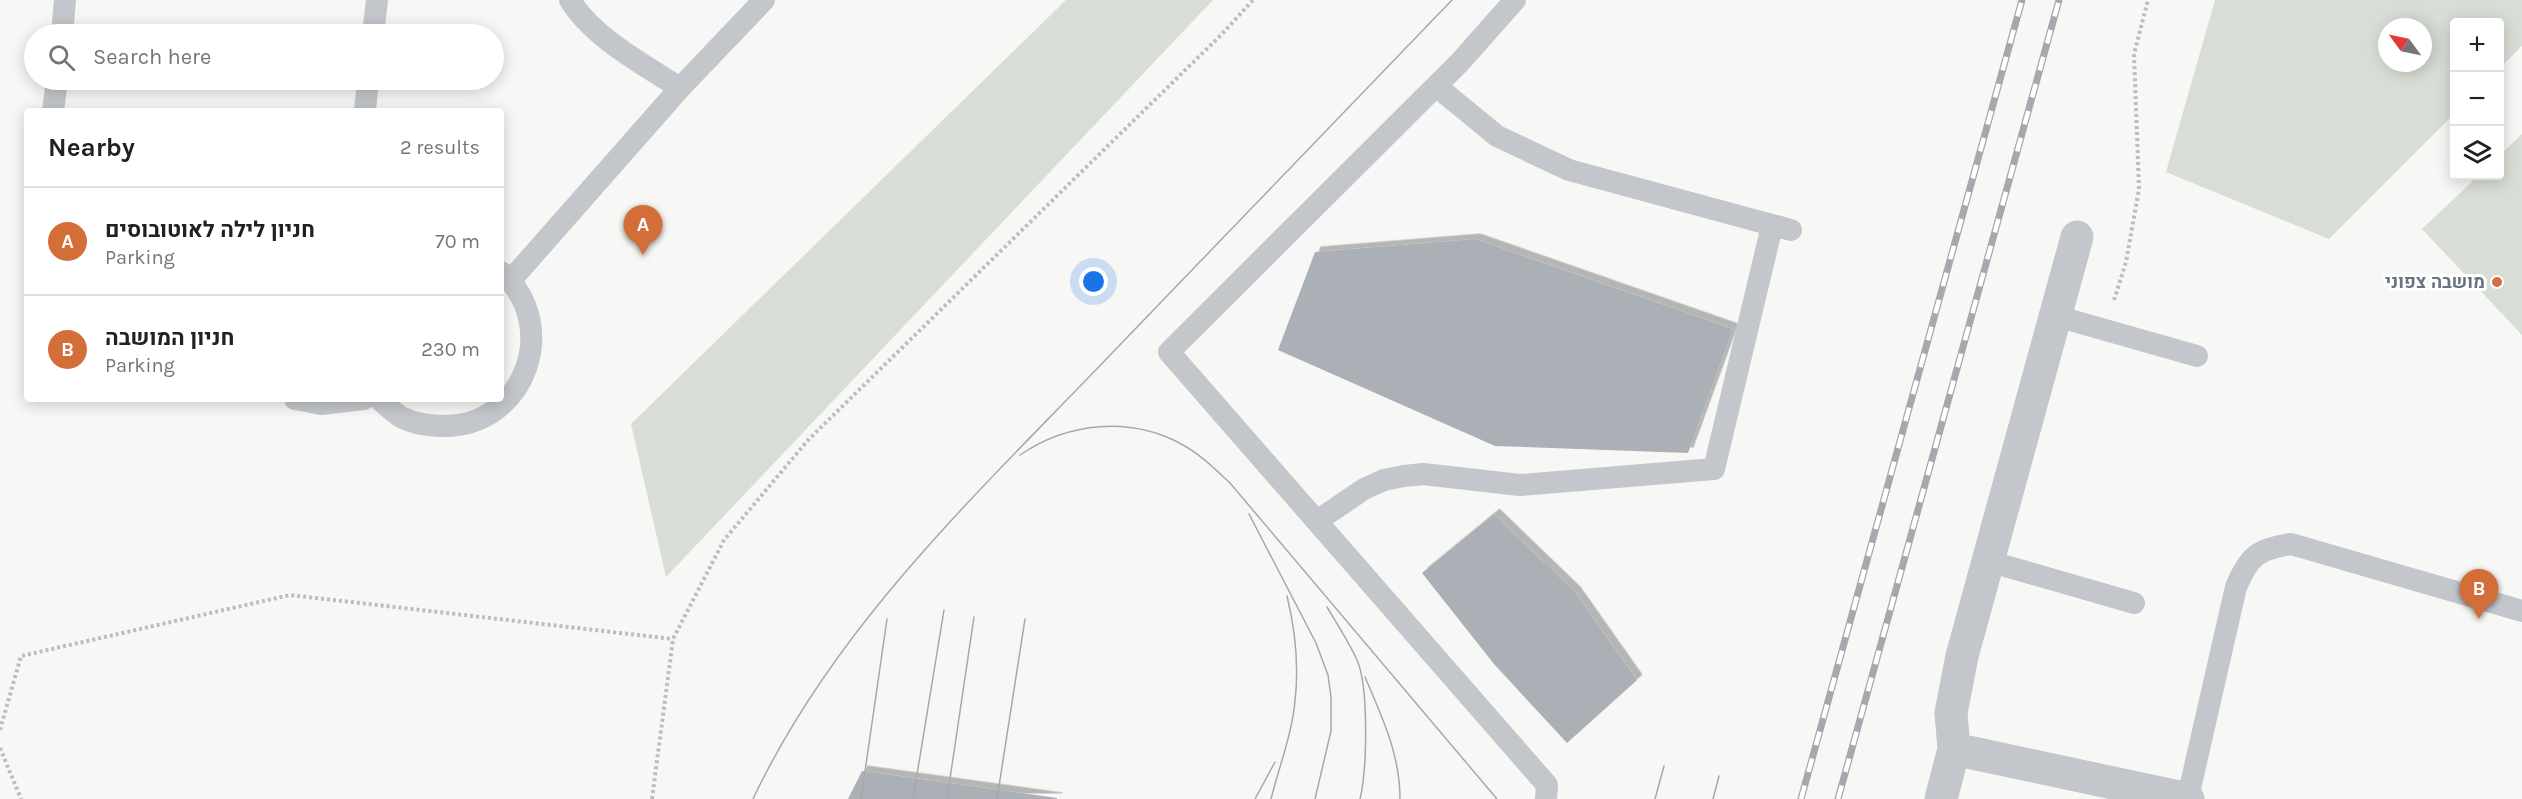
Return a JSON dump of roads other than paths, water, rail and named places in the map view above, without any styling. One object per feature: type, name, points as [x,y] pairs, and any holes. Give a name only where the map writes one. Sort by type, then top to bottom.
[{"type":"street","points":[[1941,799],[1954,749],[1951,713],[1962,656],[2077,237]]},
{"type":"street","points":[[1954,749],[2188,798]]},
{"type":"lane","points":[[63,24],[65,0]]},
{"type":"lane","points":[[374,24],[377,0]]},
{"type":"lane","points":[[570,0],[577,12],[620,49],[680,88]]},
{"type":"lane","points":[[383,402],[401,417],[431,426],[461,426],[490,415],[513,395],[528,368],[533,337],[527,307],[506,276],[764,0]]},
{"type":"lane","points":[[1515,0],[1436,86],[1169,352],[1547,784],[1546,799]]},
{"type":"lane","points":[[1317,521],[1364,489],[1384,480],[1404,476],[1432,475],[1520,485],[1713,469],[1782,228],[1569,170],[1497,136],[1436,86]]},
{"type":"lane","points":[[53,108],[56,90]]},
{"type":"lane","points":[[365,108],[367,90]]},
{"type":"lane","points":[[2056,316],[2197,356]]},
{"type":"lane","points":[[311,402],[321,404],[338,402]]},
{"type":"lane","points":[[2188,798],[2236,587],[2244,569],[2255,555],[2271,547],[2291,544],[2522,612]]},
{"type":"lane","points":[[1988,561],[2134,603]]},
{"type":"tram line","points":[[753,799],[785,739],[821,682],[860,627],[903,575],[994,475],[1452,0]]},
{"type":"tram line","points":[[1020,455],[1058,435],[1100,427],[1142,430],[1163,436],[1196,453],[1230,483],[1497,799]]},
{"type":"tram line","points":[[1249,514],[1316,643],[1328,675],[1331,697],[1331,731],[1315,799]]},
{"type":"tram line","points":[[1271,799],[1291,726],[1296,688],[1296,648],[1287,596]]},
{"type":"tram line","points":[[1327,607],[1357,660],[1364,689],[1366,729],[1360,799]]},
{"type":"tram line","points":[[913,799],[944,610]]},
{"type":"tram line","points":[[947,799],[974,617]]},
{"type":"tram line","points":[[861,799],[887,619]]},
{"type":"tram line","points":[[997,799],[1025,619]]},
{"type":"tram line","points":[[1365,677],[1384,721],[1393,751],[1400,799]]},
{"type":"tram line","points":[[1255,799],[1275,762]]},
{"type":"tram line","points":[[1655,799],[1664,766]]},
{"type":"tram line","points":[[1713,799],[1719,776]]},
{"type":"railway","points":[[1801,799],[2022,0]]},
{"type":"railway","points":[[1838,799],[2059,0]]},
{"type":"place","name":"חניון לילה לאוטובוסים","points":[[643,255]]},
{"type":"place","name":"מושבה צפוני","points":[[2497,282]]},
{"type":"place","name":"חניון המושבה","points":[[2479,619]]}]
